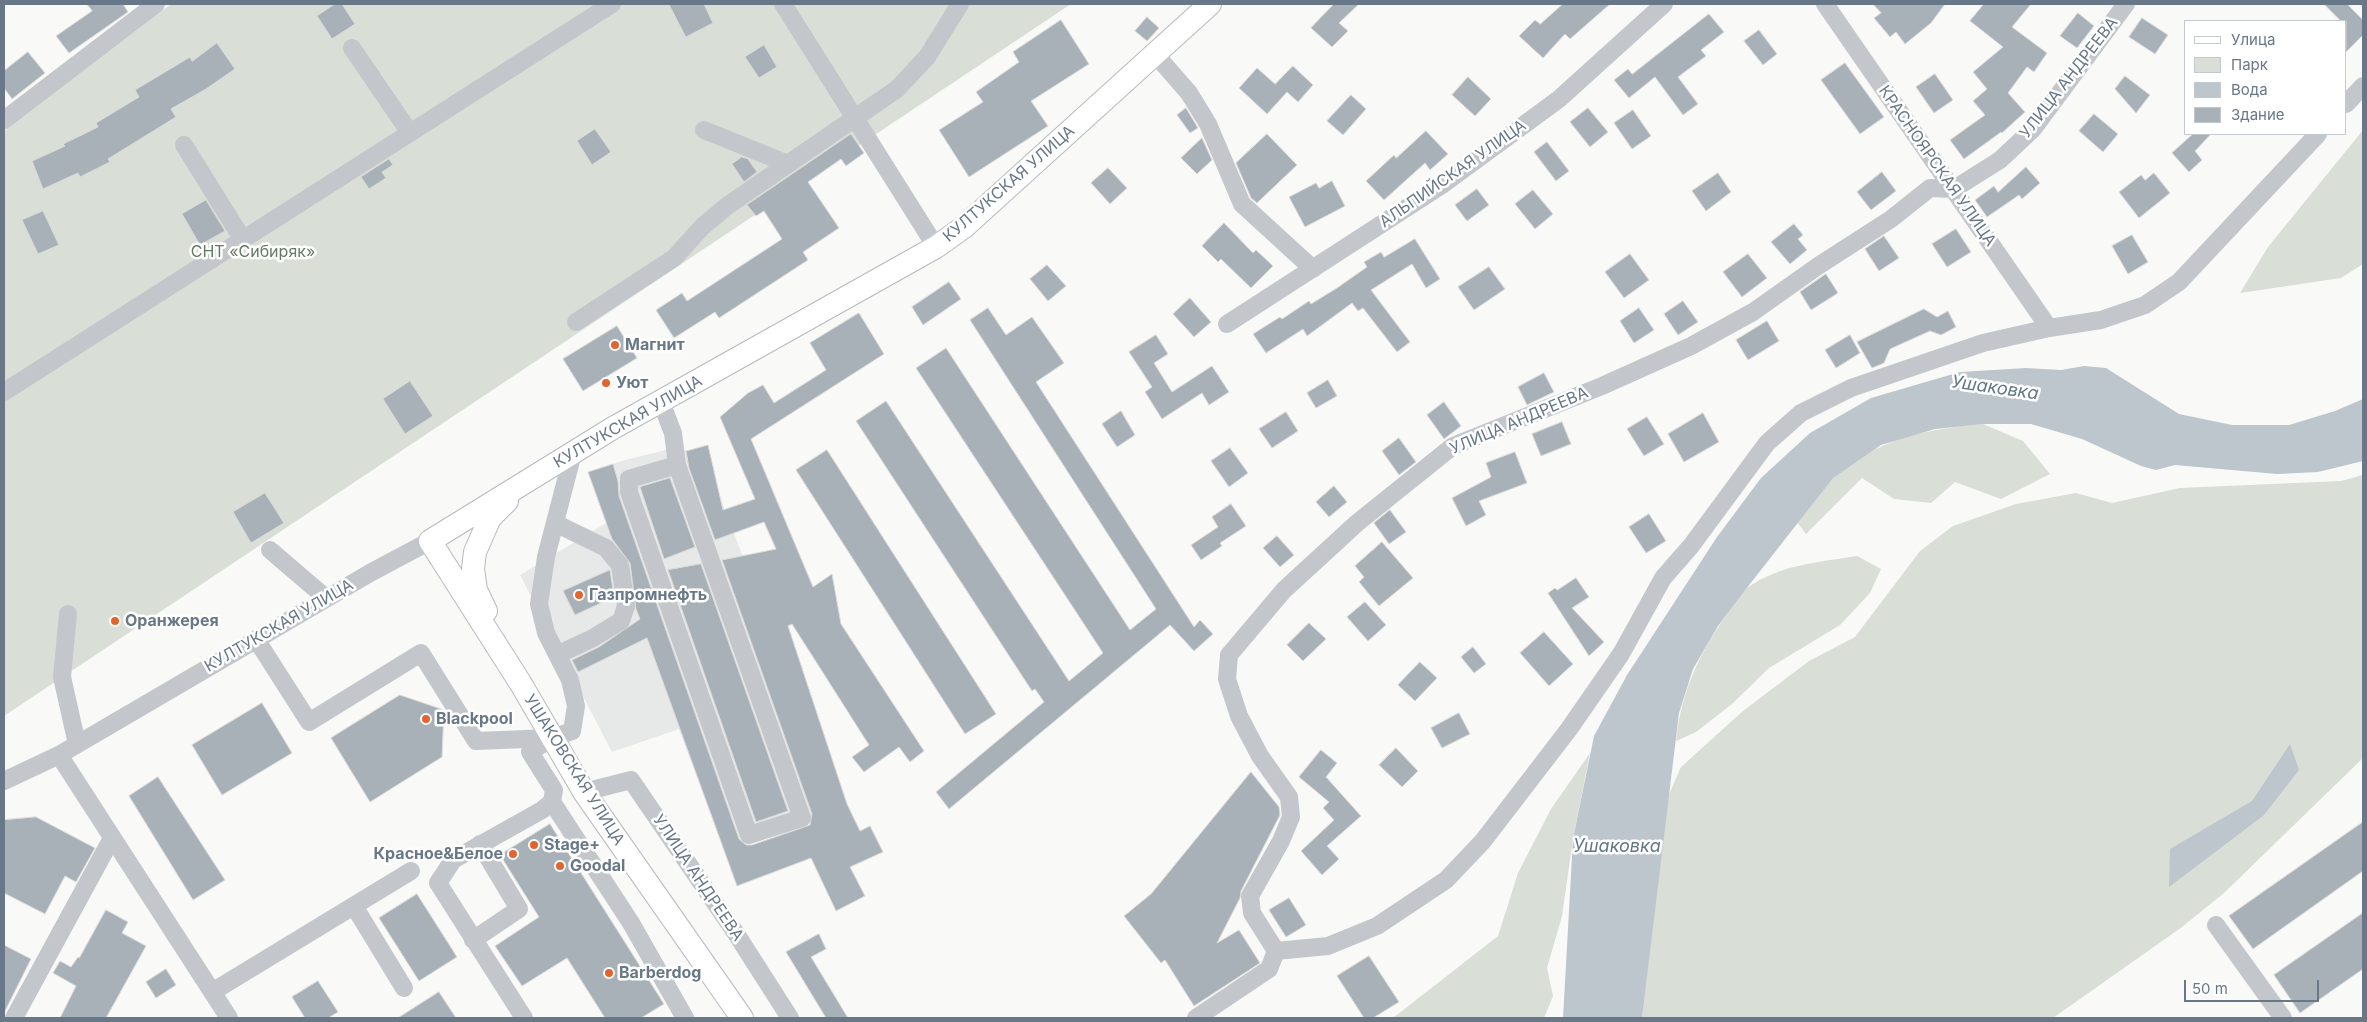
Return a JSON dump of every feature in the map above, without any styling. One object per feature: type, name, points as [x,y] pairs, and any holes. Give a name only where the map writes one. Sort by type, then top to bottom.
[{"type":"main road","name":"КУЛТУКСКАЯ УЛИЦА","points":[[430,541],[573,453],[936,247],[964,227],[1210,4]]},
{"type":"main road","points":[[520,684],[507,651],[476,590],[473,570],[475,552],[490,518],[525,483]]},
{"type":"main road","name":"УШАКОВСКАЯ УЛИЦА","points":[[430,541],[520,684],[584,792],[742,1018]]},
{"type":"street","points":[[4,120],[156,4]]},
{"type":"street","points":[[4,392],[612,4]]},
{"type":"street","points":[[783,4],[936,247]]},
{"type":"street","points":[[576,322],[674,258],[702,227],[726,206],[897,89],[927,57],[960,4]]},
{"type":"street","name":"АЛЬПИЙСКАЯ УЛИЦА","points":[[1227,324],[1442,185],[1559,100],[1664,4]]},
{"type":"street","name":"КРАСНОЯРСКАЯ УЛИЦА","points":[[1825,4],[2049,328]]},
{"type":"street","name":"УЛИЦА АНДРЕЕВА","points":[[1276,952],[1252,913],[1250,896],[1281,841],[1291,817],[1289,797],[1260,756],[1239,716],[1227,679],[1229,655],[1284,590],[1357,523],[1453,446],[1602,386],[1691,346],[1753,312],[1818,266],[1891,219],[1930,188],[1954,189],[2000,160],[2033,129],[2126,4]]},
{"type":"street","points":[[352,48],[410,133]]},
{"type":"street","points":[[1155,54],[1189,93],[1208,124],[1242,204],[1313,269]]},
{"type":"street","points":[[2347,103],[2363,86]]},
{"type":"street","points":[[704,130],[788,164]]},
{"type":"street","points":[[1196,1018],[1269,970],[1276,952],[1328,946],[1376,926],[1446,880],[1483,841],[1569,729],[1621,654],[1663,578],[1691,546],[1767,443],[1802,412],[1851,388],[1983,343],[2049,328],[2101,320],[2145,305],[2179,282],[2317,135]]},
{"type":"street","points":[[184,145],[243,240]]},
{"type":"street","points":[[661,402],[673,433],[677,465],[802,818],[749,835],[629,492],[629,479],[677,465]]},
{"type":"street","points":[[524,1018],[438,883],[453,860],[542,810],[552,802],[554,790],[530,752],[552,738],[572,731],[576,706],[570,680],[546,633],[539,604],[546,557],[573,453]]},
{"type":"street","points":[[555,523],[606,548],[620,565],[626,606],[621,621],[594,638],[557,655]]},
{"type":"street","name":"КУЛТУКСКАЯ УЛИЦА","points":[[4,781],[58,755],[326,598],[430,541]]},
{"type":"street","points":[[270,550],[326,598]]},
{"type":"street","points":[[68,614],[62,677],[76,744]]},
{"type":"street","points":[[256,639],[309,722],[421,653],[476,741],[552,738]]},
{"type":"street","points":[[58,755],[229,1018]]},
{"type":"street","name":"УЛИЦА АНДРЕЕВА","points":[[584,792],[631,780],[735,932],[790,1018]]},
{"type":"street","points":[[552,802],[631,923],[685,1018]]},
{"type":"street","points":[[14,1018],[112,838]]},
{"type":"street","points":[[473,940],[519,909],[480,844]]},
{"type":"street","points":[[212,992],[411,871]]},
{"type":"street","points":[[354,906],[404,988]]},
{"type":"street","points":[[2216,925],[2283,1018]]},
{"type":"shaded area","points":[[681,443],[685,451],[705,446],[711,457],[720,497],[743,557],[764,552],[847,804],[860,831],[870,826],[883,852],[850,867],[828,818],[725,852],[679,729],[612,752],[520,575],[606,523],[588,472],[662,451]]},
{"type":"green space","name":"СНТ «Сибиряк»","points":[[171,4],[1071,4],[4,716],[4,131]]},
{"type":"green space","points":[[2363,130],[2363,264],[2341,278],[2240,293],[2268,247]]},
{"type":"green space","points":[[1983,424],[2023,441],[2050,474],[2001,499],[1955,482],[1931,503],[1894,499],[1862,478],[1806,534],[1797,522],[1834,477],[1868,453],[1886,444],[1923,433]]},
{"type":"green space","points":[[2363,475],[2363,758],[2224,893],[2182,927],[2053,1018],[1642,1018],[1667,799],[1681,767],[1743,711],[1809,661],[1855,637],[1920,551],[1953,526],[2016,504],[2076,493],[2112,503],[2180,488],[2341,481]]},
{"type":"green space","points":[[1857,556],[1881,569],[1870,593],[1840,625],[1769,668],[1732,704],[1696,732],[1676,741],[1682,705],[1694,671],[1710,639],[1745,590],[1759,580],[1786,569]]},
{"type":"green space","points":[[1590,753],[1573,839],[1562,916],[1547,968],[1553,996],[1544,1018],[1393,1018],[1498,936],[1518,873],[1551,809]]},
{"type":"water","name":"Ушаковка","points":[[2084,366],[2106,368],[2179,414],[2232,425],[2289,425],[2335,411],[2363,399],[2363,461],[2318,472],[2277,474],[2175,465],[2156,470],[2141,466],[2082,439],[2031,424],[1983,424],[1935,429],[1881,445],[1833,478],[1718,626],[1693,669],[1679,713],[1642,1018],[1563,1018],[1573,839],[1594,736],[1627,675],[1717,537],[1761,478],[1810,433],[1871,398],[1960,372],[2026,368],[2061,370]]},
{"type":"water","points":[[2290,744],[2299,770],[2264,815],[2169,887],[2170,849],[2252,801]]},
{"type":"building","points":[[87,4],[123,4],[128,12],[69,53],[56,36],[92,11]]},
{"type":"building","points":[[335,4],[342,4],[355,24],[332,39],[317,16]]},
{"type":"building","points":[[669,4],[704,4],[713,23],[686,37]]},
{"type":"building","points":[[1334,4],[1359,4],[1339,23],[1348,31],[1332,47],[1311,28]]},
{"type":"building","points":[[1563,4],[1610,4],[1570,39],[1565,34],[1543,58],[1519,36],[1535,20],[1540,24]]},
{"type":"building","points":[[1873,4],[1945,4],[1931,23],[1905,44],[1896,32],[1890,37],[1874,18],[1881,13]]},
{"type":"building","points":[[1984,4],[2031,4],[2012,27],[2047,53],[2034,72],[2027,67],[2008,93],[2025,112],[2002,133],[1964,159],[1950,140],[1985,115],[1973,101],[1987,89],[1973,72],[2003,47],[1970,21]]},
{"type":"building","points":[[2324,4],[2347,4],[2363,20],[2363,35],[2347,51],[2347,20],[2340,20]]},
{"type":"building","points":[[2078,13],[2094,26],[2077,48],[2060,36]]},
{"type":"building","points":[[1709,14],[1724,32],[1701,50],[1706,56],[1678,77],[1698,104],[1683,115],[1655,77],[1629,98],[1614,80],[1628,69],[1632,74]]},
{"type":"building","points":[[1147,17],[1159,28],[1147,41],[1135,31]]},
{"type":"building","points":[[2142,18],[2168,35],[2155,54],[2129,37]]},
{"type":"building","points":[[1061,20],[1089,64],[1031,101],[1048,126],[969,177],[939,130],[983,102],[976,92],[1019,62],[1013,52]]},
{"type":"building","points":[[1759,30],[1777,54],[1763,65],[1744,41]]},
{"type":"building","points":[[217,43],[235,69],[206,89],[171,109],[176,117],[108,159],[110,162],[80,177],[78,173],[43,189],[32,161],[65,146],[63,144],[98,127],[96,123],[139,97],[135,90],[190,57],[192,61]]},
{"type":"building","points":[[764,45],[777,67],[759,78],[745,57]]},
{"type":"building","points":[[28,52],[45,73],[12,99],[4,88],[4,71]]},
{"type":"building","points":[[1845,63],[1884,117],[1860,134],[1821,80]]},
{"type":"building","points":[[1293,66],[1313,85],[1298,102],[1287,92],[1267,114],[1239,88],[1257,68],[1275,84]]},
{"type":"building","points":[[1935,74],[1953,100],[1934,113],[1916,87]]},
{"type":"building","points":[[2125,76],[2150,95],[2136,113],[2115,89]]},
{"type":"building","points":[[1468,77],[1491,99],[1475,116],[1452,95]]},
{"type":"building","points":[[1351,95],[1366,109],[1343,135],[1327,121]]},
{"type":"building","points":[[1186,108],[1198,128],[1190,133],[1177,115]]},
{"type":"building","points":[[1588,108],[1608,132],[1590,147],[1570,122]]},
{"type":"building","points":[[1633,110],[1651,136],[1632,149],[1614,123]]},
{"type":"building","points":[[2094,114],[2118,134],[2103,152],[2079,131]]},
{"type":"building","points":[[595,129],[611,152],[592,165],[577,141]]},
{"type":"building","points":[[1426,131],[1448,154],[1430,170],[1425,163],[1384,200],[1366,181],[1394,155],[1396,158]]},
{"type":"building","points":[[851,134],[864,153],[846,166],[841,159],[808,182],[839,228],[803,252],[808,260],[719,318],[715,312],[674,338],[656,310],[682,293],[687,301],[782,239],[764,211],[756,216],[747,205]]},
{"type":"building","points":[[1267,134],[1297,165],[1257,203],[1251,198],[1236,163]]},
{"type":"building","points":[[2192,135],[2210,135],[2195,151],[2202,160],[2189,172],[2172,153]]},
{"type":"building","points":[[1202,138],[1212,160],[1197,174],[1181,158]]},
{"type":"building","points":[[1547,142],[1569,171],[1556,181],[1534,152]]},
{"type":"building","points":[[742,157],[748,159],[757,172],[744,182],[732,164]]},
{"type":"building","points":[[389,159],[393,165],[382,172],[386,178],[369,189],[361,177]]},
{"type":"building","points":[[2026,167],[2040,183],[2022,199],[2019,195],[1987,217],[1975,200],[1994,186],[1998,192]]},
{"type":"building","points":[[1108,168],[1127,188],[1110,204],[1091,183]]},
{"type":"building","points":[[1882,172],[1896,191],[1871,210],[1857,192]]},
{"type":"building","points":[[1718,173],[1731,192],[1706,211],[1692,191]]},
{"type":"building","points":[[2154,173],[2170,193],[2139,218],[2119,192],[2141,175],[2145,180]]},
{"type":"building","points":[[1332,181],[1345,206],[1305,227],[1289,197],[1316,183],[1319,188]]},
{"type":"building","points":[[1477,189],[1489,205],[1467,221],[1455,205]]},
{"type":"building","points":[[1533,190],[1553,214],[1535,229],[1515,204]]},
{"type":"building","points":[[206,200],[225,231],[200,245],[182,214]]},
{"type":"building","points":[[43,211],[59,245],[38,254],[22,220]]},
{"type":"building","points":[[1224,223],[1253,253],[1256,250],[1273,266],[1251,288],[1221,259],[1218,262],[1202,246]]},
{"type":"building","points":[[1794,224],[1803,235],[1798,239],[1807,250],[1790,264],[1771,242]]},
{"type":"building","points":[[1956,229],[1971,252],[1947,267],[1932,244]]},
{"type":"building","points":[[2132,235],[2148,262],[2128,274],[2112,246]]},
{"type":"building","points":[[1884,236],[1899,258],[1879,271],[1865,249]]},
{"type":"building","points":[[1415,239],[1440,279],[1426,288],[1412,264],[1371,290],[1410,342],[1397,352],[1363,308],[1358,311],[1352,303],[1307,336],[1303,329],[1266,353],[1253,334],[1280,317],[1282,319],[1309,301],[1311,304],[1337,288],[1367,267],[1364,262],[1381,252],[1384,257]]},
{"type":"building","points":[[1630,254],[1649,280],[1624,298],[1605,272]]},
{"type":"building","points":[[1748,254],[1767,278],[1742,297],[1723,272]]},
{"type":"building","points":[[1047,265],[1066,286],[1048,301],[1030,279]]},
{"type":"building","points":[[1489,267],[1505,289],[1474,310],[1458,287]]},
{"type":"building","points":[[1826,274],[1838,293],[1811,310],[1800,292]]},
{"type":"building","points":[[949,282],[961,299],[923,325],[912,307]]},
{"type":"building","points":[[1190,298],[1211,322],[1194,337],[1173,314]]},
{"type":"building","points":[[1683,301],[1698,322],[1678,335],[1664,314]]},
{"type":"building","points":[[988,308],[1006,335],[1032,317],[1064,363],[1036,382],[1194,627],[1200,620],[1213,634],[1194,651],[1170,625],[949,809],[936,792],[1044,702],[1035,689],[1032,691],[856,421],[886,401],[1069,681],[1103,653],[916,368],[946,348],[1130,630],[1156,609],[970,320]]},
{"type":"building","points":[[1639,308],[1654,330],[1634,343],[1620,321]]},
{"type":"building","points":[[1924,309],[1937,317],[1948,311],[1956,327],[1941,335],[1930,331],[1890,349],[1884,363],[1872,368],[1857,342]]},
{"type":"building","points":[[859,313],[884,354],[751,439],[813,587],[832,574],[841,624],[924,751],[910,762],[899,747],[864,772],[852,757],[869,745],[792,624],[788,626],[847,804],[860,831],[870,826],[883,852],[850,867],[865,896],[836,911],[811,858],[737,886],[647,638],[578,672],[572,660],[599,647],[640,619],[636,609],[630,563],[612,539],[588,472],[613,464],[618,481],[619,496],[739,839],[746,845],[752,845],[810,825],[812,814],[722,560],[776,549],[764,522],[715,540],[689,468],[686,451],[708,445],[723,510],[755,499],[720,417],[748,393],[763,385],[774,403],[826,370],[810,343]]},
{"type":"building","points":[[1767,321],[1779,341],[1748,360],[1736,340]]},
{"type":"building","points":[[617,326],[637,358],[583,391],[563,359]]},
{"type":"building","points":[[1156,335],[1168,354],[1154,363],[1172,392],[1212,366],[1229,392],[1209,405],[1202,393],[1162,419],[1145,392],[1152,387],[1129,352]]},
{"type":"building","points":[[1850,335],[1860,353],[1836,368],[1825,350]]},
{"type":"building","points":[[1544,373],[1554,392],[1527,405],[1518,387]]},
{"type":"building","points":[[1328,380],[1337,396],[1316,408],[1307,393]]},
{"type":"building","points":[[410,381],[433,416],[405,434],[383,399]]},
{"type":"building","points":[[1444,402],[1461,426],[1444,439],[1427,415]]},
{"type":"building","points":[[1121,411],[1135,435],[1117,447],[1102,424]]},
{"type":"building","points":[[1286,412],[1298,431],[1272,448],[1259,429]]},
{"type":"building","points":[[1703,413],[1719,442],[1684,462],[1668,434]]},
{"type":"building","points":[[1647,417],[1664,444],[1644,456],[1627,429]]},
{"type":"building","points":[[1562,422],[1571,444],[1541,456],[1532,434]]},
{"type":"building","points":[[1399,438],[1416,462],[1399,475],[1382,451]]},
{"type":"building","points":[[1230,448],[1248,473],[1229,487],[1211,461]]},
{"type":"building","points":[[827,450],[996,714],[965,734],[796,470]]},
{"type":"building","points":[[1515,452],[1527,483],[1479,501],[1486,515],[1466,526],[1452,498],[1491,477],[1486,463]]},
{"type":"building","points":[[670,478],[695,547],[664,559],[640,487]]},
{"type":"building","points":[[1334,486],[1347,502],[1329,517],[1316,502]]},
{"type":"building","points":[[265,493],[284,523],[251,543],[233,512]]},
{"type":"building","points":[[1231,504],[1246,526],[1220,543],[1222,546],[1201,560],[1191,545],[1218,527],[1212,517]]},
{"type":"building","points":[[1390,510],[1406,532],[1389,544],[1374,523]]},
{"type":"building","points":[[1649,514],[1666,541],[1646,553],[1629,527]]},
{"type":"building","points":[[1277,536],[1294,555],[1280,567],[1263,548]]},
{"type":"building","points":[[1382,542],[1413,578],[1379,606],[1359,582],[1364,577],[1355,566]]},
{"type":"building","points":[[701,564],[788,811],[756,822],[668,570]]},
{"type":"building","points":[[610,570],[614,597],[575,615],[563,591]]},
{"type":"building","points":[[1576,578],[1589,597],[1572,608],[1604,642],[1589,656],[1548,593],[1555,588],[1557,590]]},
{"type":"building","points":[[1365,602],[1386,625],[1368,641],[1347,617]]},
{"type":"building","points":[[1309,623],[1326,639],[1303,661],[1287,645]]},
{"type":"building","points":[[1544,632],[1573,664],[1549,686],[1520,653]]},
{"type":"building","points":[[1473,647],[1486,664],[1474,673],[1461,657]]},
{"type":"building","points":[[1420,662],[1437,678],[1415,701],[1398,685]]},
{"type":"building","points":[[400,695],[444,710],[442,757],[370,802],[331,738]]},
{"type":"building","points":[[262,703],[292,753],[222,795],[192,745]]},
{"type":"building","points":[[1459,713],[1470,734],[1442,748],[1431,728]]},
{"type":"building","points":[[1396,748],[1418,771],[1402,787],[1379,765]]},
{"type":"building","points":[[1321,750],[1337,763],[1326,777],[1361,816],[1327,846],[1339,859],[1322,875],[1301,851],[1334,820],[1323,808],[1329,802],[1299,777]]},
{"type":"building","points":[[1251,772],[1279,807],[1280,815],[1217,943],[1239,930],[1260,963],[1194,1006],[1165,960],[1161,963],[1124,916],[1151,894]]},
{"type":"building","points":[[158,777],[225,880],[193,900],[129,796]]},
{"type":"building","points":[[36,817],[95,848],[76,882],[65,876],[45,914],[4,893],[4,820]]},
{"type":"building","points":[[2363,822],[2363,871],[2253,949],[2229,916]]},
{"type":"building","points":[[550,824],[664,1004],[641,1018],[605,1018],[567,958],[522,986],[495,946],[539,917],[500,855]]},
{"type":"building","points":[[417,894],[457,957],[419,981],[379,918]]},
{"type":"building","points":[[1289,898],[1306,925],[1286,937],[1269,910]]},
{"type":"building","points":[[106,910],[128,922],[122,933],[146,946],[106,1018],[60,1018],[76,986],[53,973],[60,961],[71,967],[79,958]]},
{"type":"building","points":[[2363,913],[2363,969],[2300,1013],[2274,975]]},
{"type":"building","points":[[819,934],[826,949],[811,957],[848,1018],[826,1018],[786,952]]},
{"type":"building","points":[[4,945],[31,959],[4,1013]]},
{"type":"building","points":[[1369,956],[1399,1002],[1373,1018],[1364,1018],[1337,976]]},
{"type":"building","points":[[166,969],[176,985],[156,998],[146,982]]},
{"type":"building","points":[[318,981],[338,1012],[328,1018],[305,1018],[292,997]]},
{"type":"building","points":[[439,992],[456,1018],[398,1018]]},
{"type":"place","name":"Магнит","points":[[615,345]]},
{"type":"place","name":"Уют","points":[[606,383]]},
{"type":"place","name":"Газпромнефть","points":[[579,595]]},
{"type":"place","name":"Оранжерея","points":[[115,621]]},
{"type":"place","name":"Blackpool","points":[[426,719]]},
{"type":"place","name":"Stage+","points":[[534,845]]},
{"type":"place","name":"Красное&Белое","points":[[513,854]]},
{"type":"place","name":"Goodal","points":[[560,866]]},
{"type":"place","name":"Barberdog","points":[[609,973]]}]
